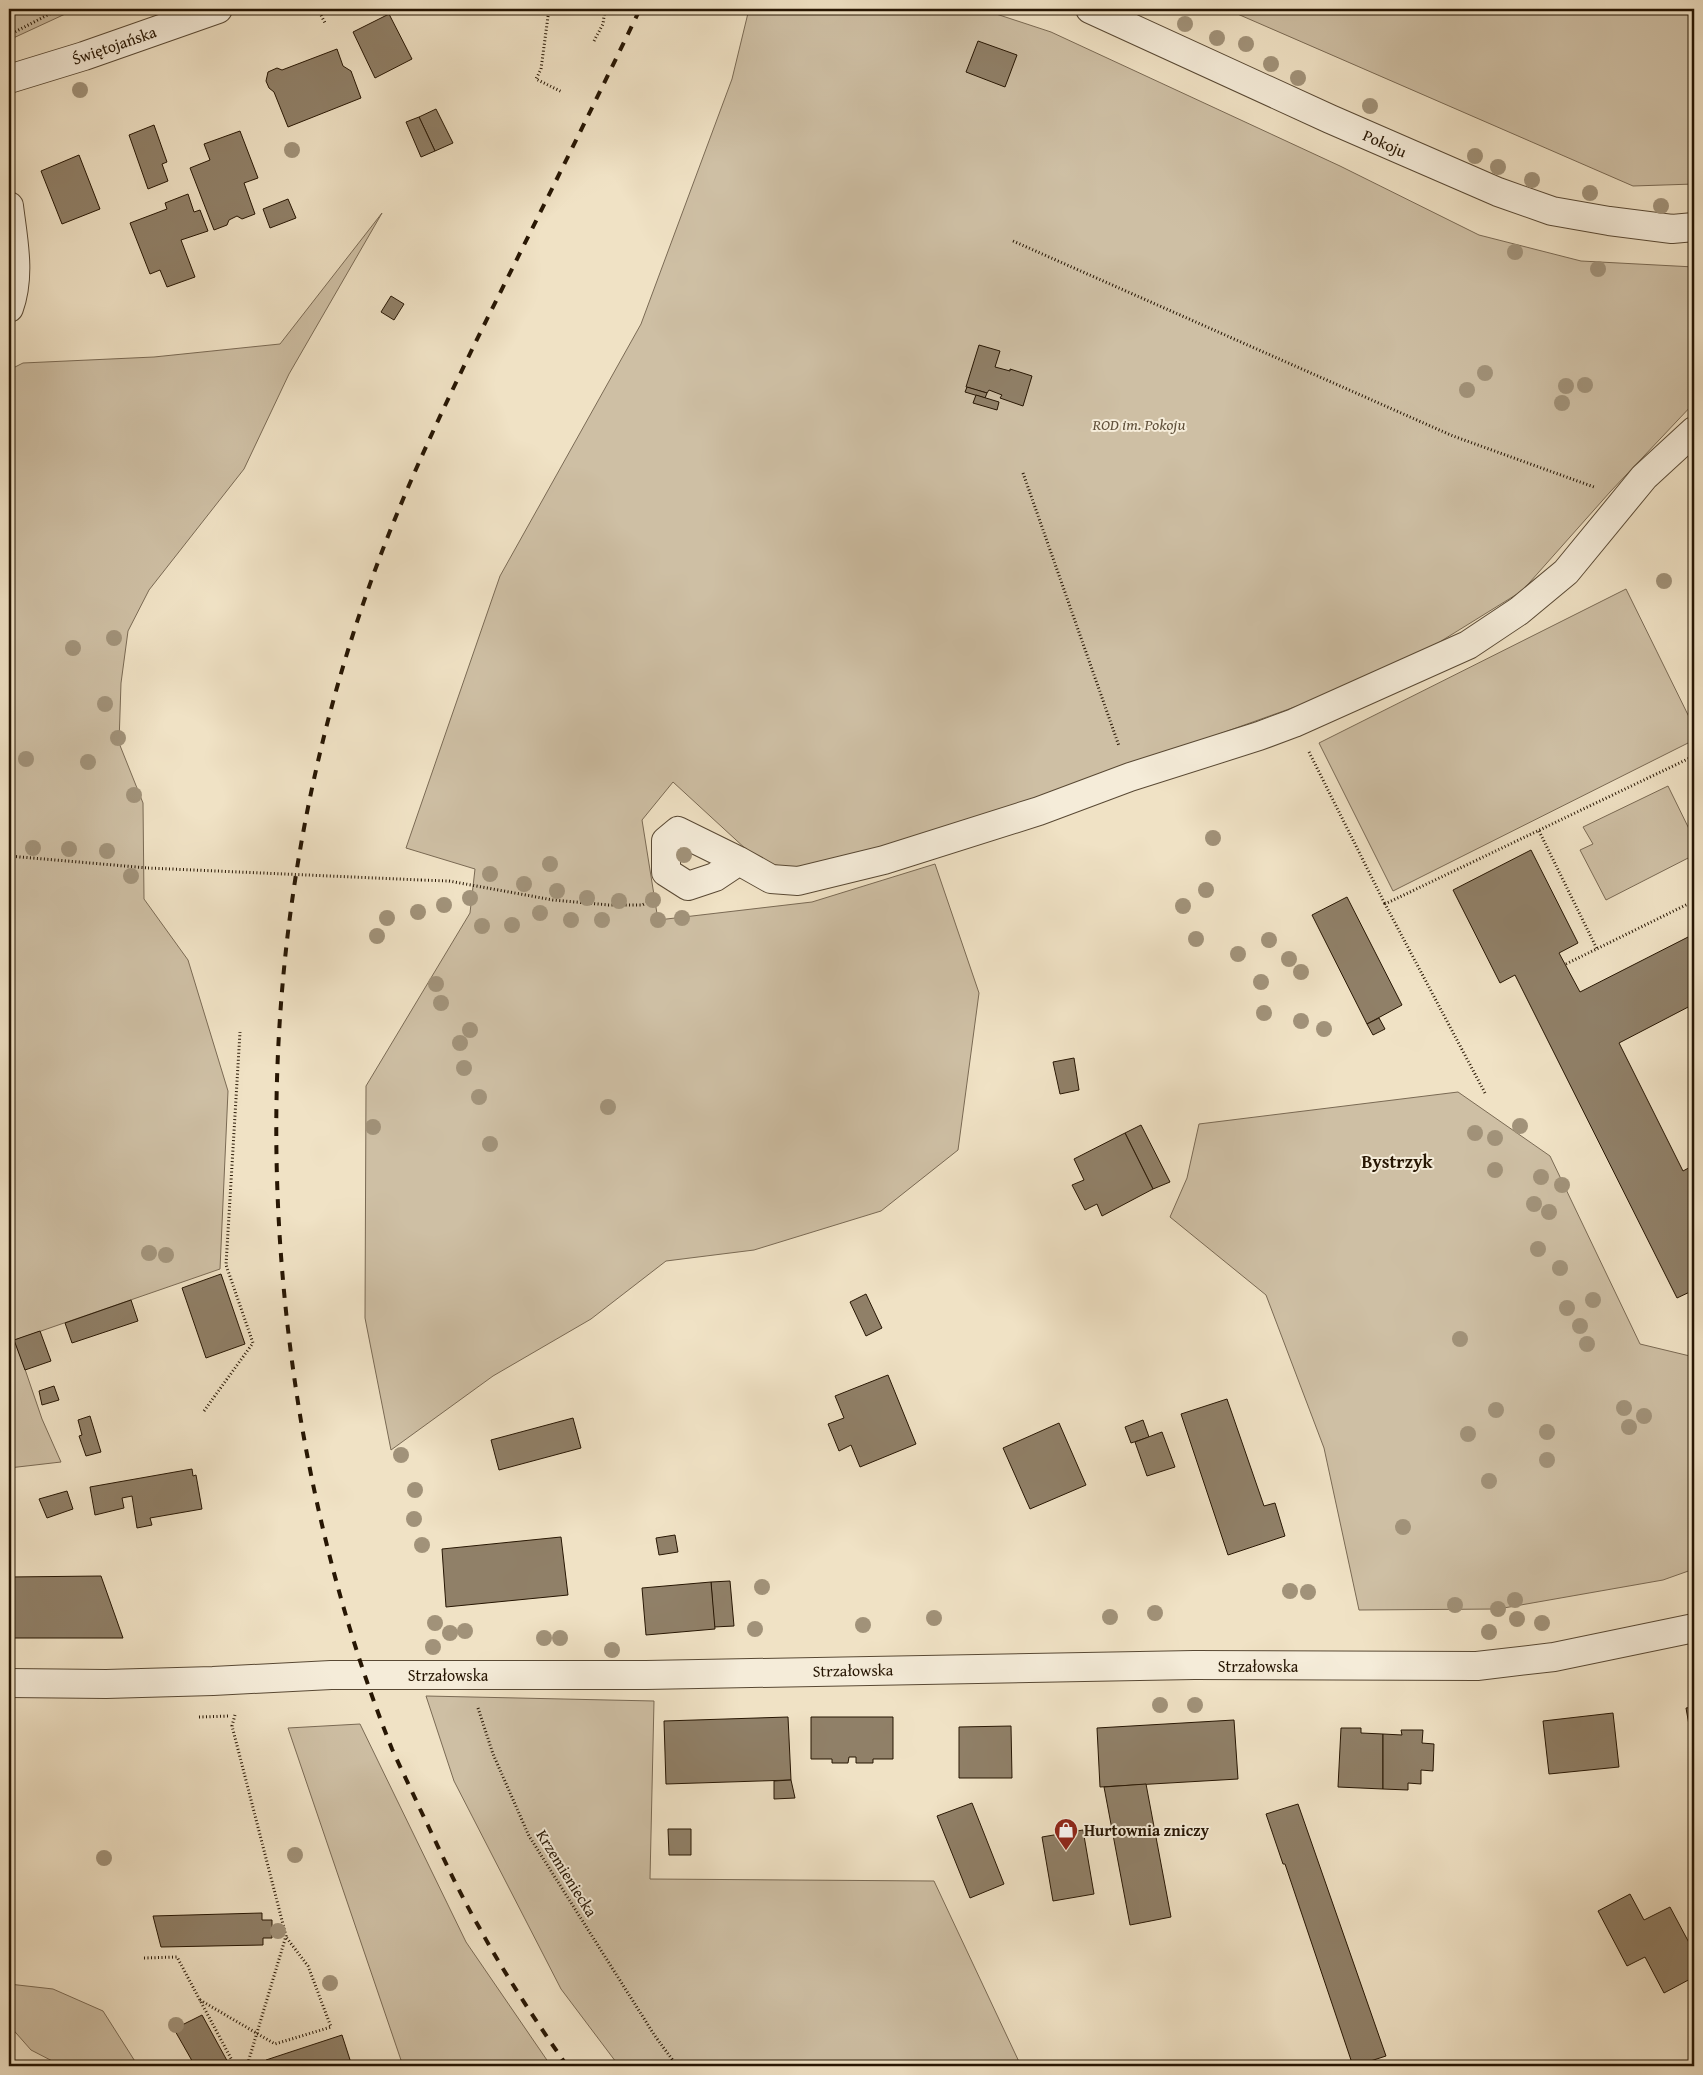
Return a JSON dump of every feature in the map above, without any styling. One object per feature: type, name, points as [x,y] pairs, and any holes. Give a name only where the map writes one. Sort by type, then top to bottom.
[{"type":"street","name":"Świętojańska","points":[[9,79],[92,53],[218,9]]},
{"type":"street","name":"Pokoju","points":[[1090,9],[1330,119],[1498,192],[1552,211],[1654,226],[1672,228],[1694,227]]},
{"type":"street","points":[[9,206],[16,261],[13,295],[9,308]]},
{"type":"street","points":[[739,861],[715,877],[688,886],[666,872],[666,841],[678,831],[739,861],[771,879],[798,882],[884,860],[1030,814],[1130,777],[1259,736],[1294,723],[1468,645],[1519,611],[1566,572],[1644,477],[1694,431]]},
{"type":"street","name":"Strzałowska","points":[[9,1683],[174,1682],[331,1675],[646,1675],[1184,1665],[1477,1666],[1554,1657],[1694,1628]]},
{"type":"path","points":[[9,35],[59,9]]},
{"type":"path","points":[[318,9],[325,23]]},
{"type":"path","points":[[549,9],[541,69],[536,79],[562,92]]},
{"type":"path","points":[[594,41],[603,24],[605,9]]},
{"type":"path","points":[[1013,241],[1453,436],[1600,489]]},
{"type":"path","points":[[1024,473],[1120,749]]},
{"type":"path","points":[[1294,723],[1385,904],[1485,1094]]},
{"type":"path","points":[[1385,904],[1694,756]]},
{"type":"path","points":[[1539,831],[1597,949]]},
{"type":"path","points":[[9,856],[148,868],[450,881],[553,900],[608,905],[642,905],[688,886]]},
{"type":"path","points":[[1566,964],[1694,901]]},
{"type":"path","points":[[204,1410],[253,1343],[226,1265],[240,1032]]},
{"type":"path","name":"Krzemieniecka","points":[[477,1675],[478,1705],[493,1754],[529,1836],[654,2036],[677,2066]]},
{"type":"path","points":[[200,2000],[275,2044],[331,2027],[308,1966],[286,1936],[232,1726],[235,1715]]},
{"type":"path","points":[[247,2066],[286,1936]]},
{"type":"path","points":[[144,1958],[177,1957],[235,2066]]},
{"type":"green space","points":[[9,9],[76,9],[9,40]]},
{"type":"green space","name":"ROD im. Pokoju","points":[[749,9],[981,9],[1051,32],[1340,166],[1479,235],[1581,261],[1694,267],[1694,403],[1610,492],[1522,591],[1438,643],[1345,689],[1127,767],[864,856],[801,870],[760,862],[673,782],[642,820],[658,920],[812,902],[935,864],[979,993],[958,1150],[881,1211],[754,1250],[666,1261],[591,1319],[493,1376],[391,1450],[365,1318],[366,1086],[470,913],[475,869],[406,848],[500,576],[641,324],[732,79]]},
{"type":"green space","points":[[1226,9],[1694,9],[1694,184],[1633,186]]},
{"type":"green space","points":[[382,213],[289,374],[244,469],[149,590],[128,631],[121,683],[119,743],[143,803],[144,899],[188,960],[228,1091],[220,1269],[15,1340],[42,1419],[61,1462],[9,1468],[9,370],[23,363],[154,357],[280,344]]},
{"type":"green space","points":[[1626,589],[1694,727],[1694,740],[1393,891],[1319,743]]},
{"type":"green space","points":[[1668,786],[1694,839],[1694,855],[1606,900],[1580,850],[1593,844],[1583,827]]},
{"type":"green space","points":[[1458,1092],[1550,1156],[1640,1344],[1694,1357],[1694,1569],[1663,1580],[1498,1609],[1359,1610],[1324,1448],[1266,1295],[1170,1217],[1187,1178],[1199,1124]]},
{"type":"green space","points":[[426,1696],[654,1701],[650,1879],[934,1881],[1021,2066],[619,2066],[561,1989],[454,1781]]},
{"type":"green space","points":[[360,1724],[466,1942],[551,2066],[403,2066],[288,1728]]},
{"type":"green space","points":[[9,1984],[53,1989],[103,2011],[138,2066],[62,2066],[31,2050],[9,2025]]},
{"type":"building","points":[[389,14],[412,59],[375,78],[353,32]]},
{"type":"building","points":[[978,41],[1017,55],[1005,87],[966,72]]},
{"type":"building","points":[[337,49],[343,66],[351,71],[361,98],[288,127],[274,92],[269,88],[266,81],[268,72],[277,68],[282,70]]},
{"type":"building","points":[[436,109],[453,143],[435,151],[419,117]]},
{"type":"building","points":[[419,117],[435,151],[421,157],[406,122]]},
{"type":"building","points":[[154,125],[167,162],[162,164],[168,181],[148,189],[129,135]]},
{"type":"building","points":[[240,131],[258,178],[244,183],[255,214],[242,219],[237,216],[229,220],[227,225],[214,230],[190,168],[210,160],[204,144]]},
{"type":"building","points":[[79,155],[100,209],[62,224],[41,171]]},
{"type":"building","points":[[188,194],[194,212],[200,210],[208,231],[181,240],[195,277],[167,287],[160,270],[150,274],[130,223],[167,209],[165,203]]},
{"type":"building","points":[[288,199],[296,218],[270,228],[263,209]]},
{"type":"building","points":[[391,296],[404,304],[394,320],[381,312]]},
{"type":"building","points":[[979,345],[1000,351],[995,367],[1010,371],[1010,369],[1032,376],[1023,406],[1000,398],[1002,395],[989,390],[987,393],[966,387]]},
{"type":"building","points":[[967,387],[987,393],[985,398],[965,392]]},
{"type":"building","points":[[976,395],[999,402],[997,410],[973,403]]},
{"type":"building","points":[[1531,850],[1578,943],[1559,953],[1580,992],[1694,934],[1694,1004],[1619,1043],[1683,1171],[1694,1165],[1694,1290],[1677,1298],[1515,975],[1500,983],[1453,890]]},
{"type":"building","points":[[1347,897],[1402,1005],[1367,1024],[1312,915]]},
{"type":"building","points":[[1379,1018],[1385,1029],[1373,1035],[1367,1024]]},
{"type":"building","points":[[1074,1058],[1079,1090],[1060,1094],[1053,1062]]},
{"type":"building","points":[[1141,1125],[1170,1182],[1153,1189],[1125,1133]]},
{"type":"building","points":[[1125,1133],[1153,1189],[1102,1216],[1097,1204],[1085,1210],[1072,1185],[1084,1180],[1074,1159]]},
{"type":"building","points":[[221,1274],[245,1344],[206,1358],[182,1288]]},
{"type":"building","points":[[866,1294],[882,1328],[866,1336],[850,1302]]},
{"type":"building","points":[[131,1300],[138,1321],[72,1343],[65,1323]]},
{"type":"building","points":[[40,1331],[51,1361],[25,1370],[14,1340]]},
{"type":"building","points":[[888,1375],[916,1444],[860,1467],[851,1445],[839,1451],[828,1424],[844,1418],[835,1396]]},
{"type":"building","points":[[54,1386],[59,1400],[42,1405],[39,1391]]},
{"type":"building","points":[[1227,1399],[1264,1506],[1275,1503],[1285,1536],[1228,1555],[1181,1414]]},
{"type":"building","points":[[90,1416],[101,1452],[86,1456],[79,1436],[82,1435],[78,1420]]},
{"type":"building","points":[[573,1418],[581,1448],[499,1470],[491,1440]]},
{"type":"building","points":[[1143,1420],[1149,1437],[1131,1443],[1125,1427]]},
{"type":"building","points":[[1059,1423],[1086,1485],[1030,1509],[1003,1448]]},
{"type":"building","points":[[1162,1432],[1175,1467],[1147,1476],[1135,1442]]},
{"type":"building","points":[[192,1469],[193,1476],[196,1475],[202,1509],[150,1518],[152,1525],[137,1528],[132,1496],[122,1498],[124,1508],[95,1515],[90,1487]]},
{"type":"building","points":[[67,1491],[73,1509],[47,1518],[39,1499]]},
{"type":"building","points":[[675,1535],[678,1552],[659,1555],[656,1538]]},
{"type":"building","points":[[561,1537],[568,1595],[446,1607],[442,1549]]},
{"type":"building","points":[[101,1576],[123,1638],[9,1638],[9,1577]]},
{"type":"building","points":[[730,1581],[734,1626],[714,1627],[711,1582]]},
{"type":"building","points":[[711,1582],[715,1629],[646,1635],[642,1588]]},
{"type":"building","points":[[1694,1707],[1694,1742],[1692,1742],[1686,1708]]},
{"type":"building","points":[[1613,1713],[1619,1767],[1549,1774],[1543,1721]]},
{"type":"building","points":[[788,1717],[791,1780],[666,1784],[664,1721]]},
{"type":"building","points":[[811,1717],[893,1717],[893,1759],[873,1759],[873,1763],[856,1763],[856,1757],[849,1757],[848,1763],[832,1763],[832,1759],[811,1759]]},
{"type":"building","points":[[1234,1720],[1238,1779],[1100,1787],[1097,1728]]},
{"type":"building","points":[[1011,1726],[1012,1778],[959,1778],[959,1727]]},
{"type":"building","points":[[1341,1728],[1361,1728],[1361,1733],[1383,1734],[1383,1789],[1338,1787]]},
{"type":"building","points":[[1401,1730],[1423,1730],[1422,1743],[1434,1744],[1433,1771],[1421,1770],[1421,1784],[1408,1783],[1408,1790],[1383,1789],[1383,1734],[1402,1735]]},
{"type":"building","points":[[791,1780],[795,1798],[774,1799],[774,1781]]},
{"type":"building","points":[[1146,1784],[1171,1917],[1130,1925],[1104,1787]]},
{"type":"building","points":[[972,1803],[1004,1884],[970,1898],[937,1816]]},
{"type":"building","points":[[1298,1804],[1386,2056],[1355,2066],[1353,2066],[1285,1864],[1283,1864],[1266,1814]]},
{"type":"building","points":[[668,1829],[691,1829],[691,1855],[669,1855]]},
{"type":"building","points":[[1083,1830],[1094,1894],[1053,1901],[1042,1837]]},
{"type":"building","points":[[1630,1894],[1644,1920],[1670,1907],[1694,1952],[1694,1977],[1664,1993],[1645,1957],[1627,1966],[1598,1911]]},
{"type":"building","points":[[262,1913],[262,1920],[272,1920],[272,1938],[263,1938],[263,1945],[161,1947],[153,1916]]},
{"type":"building","points":[[202,2015],[230,2066],[195,2066],[174,2029]]},
{"type":"building","points":[[342,2035],[352,2066],[268,2066],[266,2060]]},
{"type":"railway","points":[[567,2066],[499,1963],[456,1883],[392,1749],[350,1628],[317,1504],[301,1421],[287,1318],[278,1215],[276,1112],[280,1010],[291,908],[308,807],[332,707],[362,607],[405,495],[437,423],[640,9]]},
{"type":"place","name":"Hurtownia zniczy","points":[[1066,1851]]},
{"type":"district","name":"Bystrzyk","points":[[1397,1162]]}]
